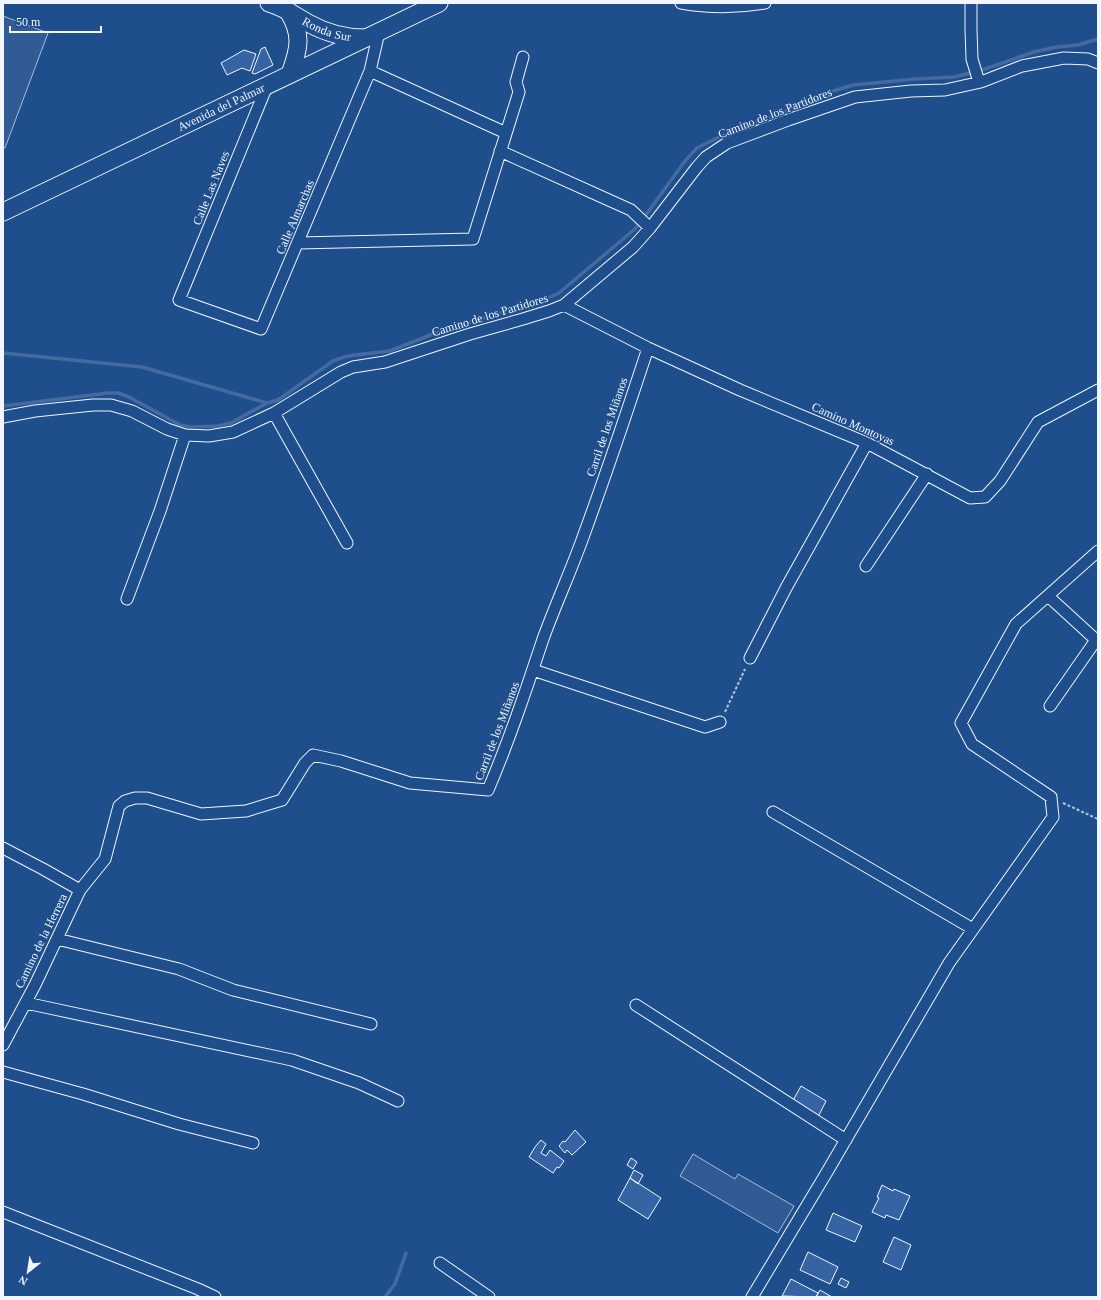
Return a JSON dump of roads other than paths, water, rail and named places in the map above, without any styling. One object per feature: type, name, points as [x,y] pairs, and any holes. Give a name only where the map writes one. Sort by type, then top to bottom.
[{"type":"main road","name":"Ronda Sur","points":[[269,3],[288,11],[328,32],[347,37],[372,35]]},
{"type":"main road","name":"Avenida del Palmar","points":[[3,212],[439,3]]},
{"type":"main road","points":[[288,11],[294,20],[298,37],[297,52],[290,74]]},
{"type":"street","points":[[681,3],[711,7],[750,6],[765,3]]},
{"type":"street","points":[[971,3],[972,59],[979,82]]},
{"type":"street","name":"Calle Almarchas","points":[[179,300],[261,329],[370,71],[372,35]]},
{"type":"street","points":[[298,243],[473,239],[518,92],[516,82],[523,57]]},
{"type":"street","name":"Camino de los Partidores","points":[[3,417],[42,410],[93,405],[111,405],[132,411],[167,429],[185,435],[210,436],[233,432],[274,413],[341,372],[384,362],[564,305],[633,247],[650,228],[701,162],[716,149],[726,143],[855,97],[911,91],[945,90],[979,82],[1022,66],[1064,58],[1088,59],[1098,63]]},
{"type":"street","points":[[370,71],[506,133]]},
{"type":"street","name":"Calle Las Naves","points":[[179,300],[267,86]]},
{"type":"street","points":[[500,152],[631,210],[650,228]]},
{"type":"street","name":"Camino Montoyas","points":[[564,305],[648,348],[740,390],[867,442],[970,498],[985,497],[1000,481],[1038,422],[1098,390]]},
{"type":"street","name":"Carril de los Miñanos","points":[[80,890],[105,859],[119,806],[125,801],[135,798],[147,798],[201,814],[246,811],[282,800],[305,763],[313,755],[341,761],[410,783],[488,790],[498,769],[543,639],[586,528],[626,417],[648,348]]},
{"type":"street","points":[[274,413],[346,543]]},
{"type":"street","points":[[127,599],[160,511],[185,435]]},
{"type":"street","points":[[750,658],[786,588],[867,442]]},
{"type":"street","points":[[866,566],[927,474]]},
{"type":"street","points":[[752,1297],[846,1140],[949,963],[1053,818],[1051,798],[972,744],[961,723],[1016,624],[1098,552]]},
{"type":"street","points":[[1048,596],[1096,640],[1050,706]]},
{"type":"street","points":[[533,670],[705,727],[720,722]]},
{"type":"street","points":[[773,812],[973,929]]},
{"type":"street","points":[[3,848],[80,890]]},
{"type":"street","name":"Camino de la Herrera","points":[[3,1045],[26,1002],[80,890]]},
{"type":"street","points":[[57,939],[179,970],[233,990],[371,1024]]},
{"type":"street","points":[[26,1002],[292,1060],[359,1083],[398,1102]]},
{"type":"street","points":[[636,1005],[846,1140]]},
{"type":"street","points":[[3,1072],[83,1094],[179,1124],[253,1143]]},
{"type":"street","points":[[3,1212],[215,1297]]},
{"type":"street","points":[[440,1263],[489,1297]]},
{"type":"waterway","points":[[3,406],[118,393],[129,397],[180,425],[190,427],[218,426],[231,423],[267,403],[278,400],[333,361],[355,355],[390,351],[433,334],[526,306],[559,293],[635,229],[685,161],[697,148],[721,136],[802,105],[833,91],[853,85],[954,77],[979,71],[1034,52],[1057,47],[1078,45],[1098,39]]},
{"type":"waterway","points":[[3,353],[142,367],[267,403]]},
{"type":"waterway","points":[[385,1297],[395,1284],[406,1253]]}]
